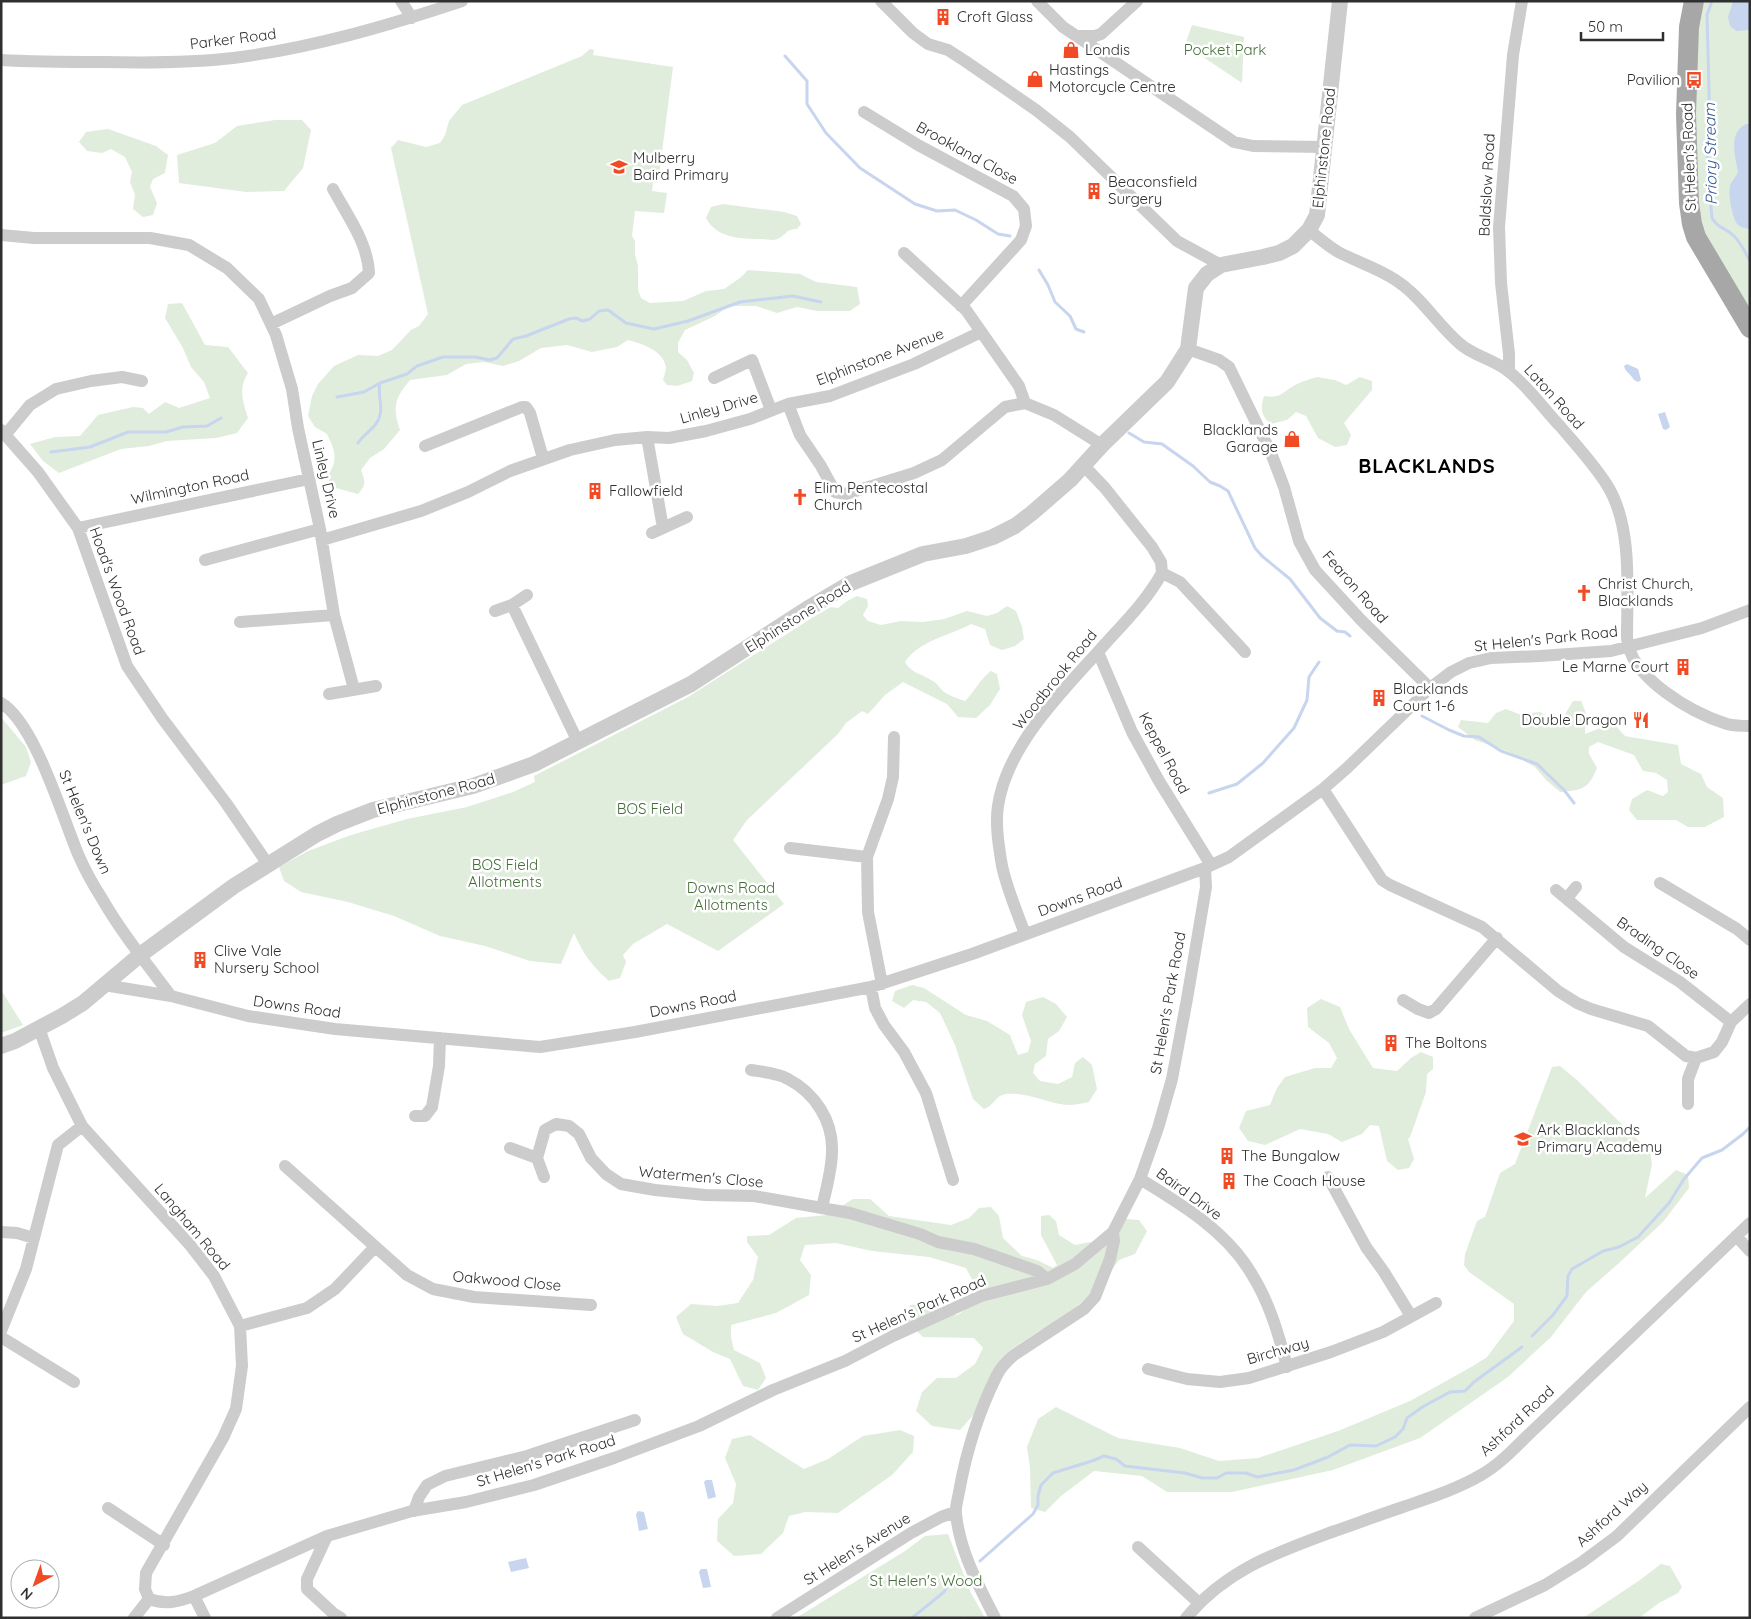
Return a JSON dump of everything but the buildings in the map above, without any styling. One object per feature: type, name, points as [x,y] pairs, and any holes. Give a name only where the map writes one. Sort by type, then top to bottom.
[{"type":"main road","name":"St Helen's Road","points":[[1694,1],[1690,27],[1686,114],[1689,203],[1692,224],[1701,246],[1750,328]]},
{"type":"street","points":[[402,1],[412,18]]},
{"type":"street","name":"Parker Road","points":[[1,60],[178,62],[232,58],[349,36],[462,1]]},
{"type":"street","points":[[881,1],[913,33],[928,44],[948,50],[966,61],[1036,110],[1070,137],[1177,241],[1221,265]]},
{"type":"street","points":[[1037,1],[1063,27],[1234,142],[1253,146],[1325,147]]},
{"type":"street","points":[[1078,36],[1101,34],[1137,1]]},
{"type":"street","name":"Elphinstone Road","points":[[1,1046],[39,1028],[82,1003],[140,955],[234,886],[267,863],[337,824],[373,810],[473,786],[534,764],[691,684],[807,609],[851,583],[923,554],[966,546],[993,537],[1015,526],[1032,513],[1084,466],[1102,445],[1167,382],[1188,349],[1196,288],[1207,274],[1221,265],[1279,253],[1293,246],[1309,230],[1317,215],[1340,1]]},
{"type":"street","name":"Baldslow Road","points":[[1509,371],[1509,354],[1501,283],[1499,227],[1513,55],[1522,1]]},
{"type":"street","points":[[1101,34],[1100,43],[1110,57]]},
{"type":"street","name":"Brookland Close","points":[[864,112],[918,145],[1013,196],[1024,210],[1026,226],[1021,240],[962,306]]},
{"type":"street","points":[[271,324],[330,296],[352,288],[369,273],[369,260],[364,246],[333,189]]},
{"type":"street","name":"Laton Road","points":[[1309,230],[1339,252],[1395,280],[1423,302],[1459,343],[1470,352],[1494,362],[1509,371],[1587,458],[1608,487],[1621,518],[1627,563],[1628,647]]},
{"type":"street","name":"Linley Drive","points":[[1,235],[34,238],[150,238],[190,245],[227,268],[259,299],[276,334],[292,389],[298,428],[321,534],[422,511],[468,492],[510,471],[570,450],[615,440],[647,437],[670,438],[706,431],[750,419],[771,410]]},
{"type":"street","points":[[904,253],[962,306],[1019,386],[1025,403]]},
{"type":"street","name":"Elphinstone Avenue","points":[[771,410],[788,404],[830,396],[865,383],[940,353],[981,332]]},
{"type":"street","name":"Fearon Road","points":[[1188,349],[1218,360],[1229,367],[1271,453],[1284,487],[1299,541],[1315,570],[1361,620],[1430,688]]},
{"type":"street","points":[[714,378],[752,360],[771,410]]},
{"type":"street","points":[[4,432],[30,405],[56,389],[122,377],[142,381]]},
{"type":"street","points":[[788,404],[800,435],[821,466],[835,492],[846,494],[914,473],[942,460],[1005,407],[1025,403],[1054,415],[1102,445]]},
{"type":"street","points":[[425,446],[526,407],[530,413],[544,458]]},
{"type":"street","name":"Hoad's Wood Road","points":[[4,432],[38,472],[78,528],[127,666],[162,718],[226,802],[267,863]]},
{"type":"street","points":[[647,437],[658,530],[687,516]]},
{"type":"street","points":[[1084,466],[1105,488],[1152,547],[1161,562],[1162,573],[1180,582],[1245,652]]},
{"type":"street","name":"Wilmington Road","points":[[78,528],[309,478]]},
{"type":"street","points":[[205,560],[321,534],[334,615],[354,689]]},
{"type":"street","name":"Woodbrook Road","points":[[1025,934],[1002,867],[997,808],[1001,791],[1016,754],[1040,720],[1138,607],[1162,573]]},
{"type":"street","points":[[495,611],[527,595]]},
{"type":"street","points":[[512,604],[578,742]]},
{"type":"street","name":"St Helen's Park Road","points":[[149,1599],[160,1603],[175,1603],[327,1536],[414,1511],[466,1502],[534,1485],[614,1458],[699,1426],[773,1390],[845,1361],[893,1336],[981,1296],[1047,1279],[1075,1264],[1113,1232],[1140,1179],[1156,1135],[1172,1078],[1208,867],[1229,857],[1323,789],[1430,688],[1451,672],[1469,664],[1491,658],[1582,654],[1628,647],[1702,628],[1750,610]]},
{"type":"street","points":[[240,622],[334,615]]},
{"type":"street","points":[[1628,647],[1637,665],[1664,691],[1695,710],[1721,722],[1729,725],[1750,727]]},
{"type":"street","name":"Keppel Road","points":[[1098,652],[1132,732],[1208,867]]},
{"type":"street","points":[[329,694],[376,686]]},
{"type":"street","name":"St Helen's Down","points":[[1,703],[8,707],[23,725],[42,762],[78,855],[101,898],[140,955]]},
{"type":"street","points":[[894,737],[893,777],[888,799],[867,857],[868,912],[876,986],[875,1008],[884,1025],[904,1052],[926,1093],[943,1144],[951,1176],[937,1176]]},
{"type":"street","points":[[1323,789],[1382,880],[1390,886],[1482,927],[1558,991],[1577,1003],[1648,1026],[1686,1056],[1696,1058],[1714,1052],[1722,1042],[1731,1022],[1750,1004]]},
{"type":"street","points":[[798,844],[867,857]]},
{"type":"street","name":"Downs Road","points":[[104,985],[138,989],[171,996],[248,1016],[335,1029],[540,1047],[635,1032],[876,986],[1208,867]]},
{"type":"street","points":[[1662,900],[1665,886],[1737,928],[1750,940]]},
{"type":"street","points":[[1567,898],[1576,887]]},
{"type":"street","name":"Brading Close","points":[[1556,890],[1624,947],[1680,982],[1731,1022]]},
{"type":"street","points":[[1403,1000],[1429,1013],[1436,1009],[1497,938]]},
{"type":"street","points":[[140,955],[171,996]]},
{"type":"street","name":"Langham Road","points":[[39,1028],[53,1068],[82,1126],[202,1260],[214,1276],[240,1326],[242,1366],[236,1409],[223,1438],[164,1545],[146,1573],[145,1589],[149,1599]]},
{"type":"street","points":[[415,1116],[425,1116],[432,1107],[439,1066],[440,1038]]},
{"type":"street","points":[[1688,1104],[1688,1079],[1696,1058]]},
{"type":"street","points":[[751,1070],[788,1078],[806,1091],[822,1109],[829,1125],[832,1150],[830,1173],[822,1208]]},
{"type":"street","name":"Watermen's Close","points":[[537,1158],[545,1130],[556,1124],[569,1126],[579,1134],[591,1158],[606,1174],[621,1184],[705,1195],[754,1196],[850,1213],[920,1234],[938,1242],[974,1249],[1037,1271],[1047,1279]]},
{"type":"street","points":[[1,1332],[26,1269],[58,1145],[82,1126]]},
{"type":"street","points":[[510,1148],[537,1158],[544,1177]]},
{"type":"street","name":"Oakwood Close","points":[[285,1166],[407,1275],[433,1289],[474,1297],[590,1305]]},
{"type":"street","points":[[1328,1176],[1366,1246],[1411,1316]]},
{"type":"street","name":"Baird Drive","points":[[1140,1179],[1191,1211],[1224,1240],[1251,1273],[1267,1304],[1287,1367]]},
{"type":"street","name":"Ashford Road","points":[[1186,1618],[1199,1603],[1241,1570],[1273,1554],[1426,1499],[1464,1484],[1483,1474],[1524,1439],[1750,1223]]},
{"type":"street","points":[[1,1232],[17,1233],[34,1238]]},
{"type":"street","points":[[995,1618],[964,1554],[955,1512],[968,1454],[985,1403],[997,1374],[1004,1363],[1084,1309],[1095,1297],[1110,1259],[1114,1241],[1113,1232]]},
{"type":"street","points":[[1736,1236],[1750,1251]]},
{"type":"street","points":[[240,1326],[307,1308],[335,1289],[375,1247]]},
{"type":"street","name":"Birchway","points":[[1148,1369],[1186,1379],[1220,1382],[1249,1378],[1331,1352],[1383,1332],[1436,1303]]},
{"type":"street","points":[[1,1337],[74,1382]]},
{"type":"street","name":"Ashford Way","points":[[1475,1618],[1545,1585],[1582,1562],[1617,1536],[1750,1407]]},
{"type":"street","points":[[414,1511],[419,1497],[427,1486],[445,1476],[527,1456],[635,1420]]},
{"type":"street","points":[[108,1508],[164,1545]]},
{"type":"street","name":"St Helen's Avenue","points":[[777,1618],[911,1533],[941,1517],[955,1512]]},
{"type":"street","points":[[327,1536],[307,1579],[306,1589],[341,1618]]},
{"type":"street","points":[[1138,1547],[1199,1603]]},
{"type":"street","points":[[194,1596],[205,1618]]},
{"type":"street","points":[[134,1618],[149,1599]]},
{"type":"green space","points":[[1705,1],[1750,1],[1750,310],[1702,229],[1697,202],[1695,142],[1697,22]]},
{"type":"green space","name":"Pocket Park","points":[[1192,25],[1244,37],[1242,83],[1185,45]]},
{"type":"green space","points":[[590,49],[594,50],[593,55],[673,67],[658,183],[653,182],[652,191],[667,193],[664,213],[635,211],[632,236],[635,241],[638,290],[641,298],[650,303],[683,301],[706,291],[724,289],[748,270],[800,274],[816,282],[857,287],[860,304],[850,311],[817,311],[797,307],[777,313],[756,306],[729,306],[715,316],[685,330],[678,343],[678,352],[687,360],[694,373],[692,381],[677,386],[667,385],[663,380],[666,367],[661,356],[651,349],[628,340],[617,347],[592,352],[567,345],[541,348],[519,361],[503,366],[484,362],[466,364],[447,375],[410,380],[396,403],[396,415],[400,430],[384,449],[370,458],[361,470],[364,482],[361,491],[358,494],[332,487],[327,477],[334,460],[332,445],[327,434],[315,427],[308,416],[312,396],[318,384],[334,366],[358,355],[378,356],[392,350],[411,330],[419,326],[428,314],[391,148],[398,140],[426,147],[440,143],[445,135],[449,121],[462,105],[582,56]]},
{"type":"green space","points":[[275,120],[302,120],[311,130],[303,168],[284,191],[246,192],[179,183],[177,155],[215,143],[237,126]]},
{"type":"green space","points":[[108,129],[156,146],[168,155],[165,173],[153,179],[150,187],[157,203],[153,215],[143,217],[133,209],[135,195],[130,182],[132,172],[125,157],[111,149],[102,153],[87,151],[79,142],[86,132]]},
{"type":"green space","points":[[723,204],[784,212],[797,216],[801,224],[797,229],[788,231],[775,240],[737,238],[716,230],[706,218],[711,207]]},
{"type":"green space","points":[[182,303],[205,345],[228,347],[248,373],[242,390],[248,418],[237,433],[216,438],[167,441],[149,446],[121,449],[59,473],[43,461],[30,444],[55,437],[80,436],[98,415],[133,407],[143,408],[149,414],[165,402],[179,408],[210,398],[204,382],[191,367],[183,348],[165,318],[168,304]]},
{"type":"green space","points":[[1317,377],[1335,380],[1346,385],[1360,377],[1372,381],[1372,390],[1344,423],[1351,435],[1347,445],[1335,447],[1318,438],[1306,416],[1296,412],[1287,420],[1271,424],[1263,415],[1262,405],[1264,396],[1270,397],[1282,394],[1297,384]]},
{"type":"green space","points":[[857,596],[867,599],[868,606],[863,615],[868,621],[881,625],[901,621],[923,622],[944,619],[967,611],[987,616],[997,613],[1007,606],[1016,611],[1024,639],[1015,646],[1002,650],[990,645],[985,629],[971,624],[919,648],[905,662],[907,666],[934,682],[945,693],[965,701],[987,674],[991,671],[997,674],[1000,689],[990,705],[976,718],[958,717],[947,704],[903,682],[885,695],[868,714],[862,711],[846,723],[838,734],[747,820],[733,840],[784,904],[718,951],[667,924],[633,944],[623,955],[626,962],[620,978],[609,981],[588,959],[574,933],[561,964],[530,961],[485,946],[440,936],[394,916],[348,902],[301,892],[284,881],[279,867],[308,851],[351,835],[407,819],[467,807],[513,792],[535,782],[534,776],[688,697],[815,616],[831,607],[838,608]]},
{"type":"green space","points":[[1573,701],[1581,701],[1586,713],[1585,734],[1613,723],[1625,736],[1678,745],[1681,764],[1701,774],[1707,787],[1723,798],[1724,817],[1705,827],[1688,827],[1676,820],[1637,820],[1629,810],[1632,799],[1647,790],[1663,796],[1668,792],[1667,780],[1656,773],[1643,771],[1634,755],[1598,742],[1589,747],[1589,754],[1597,768],[1591,781],[1583,788],[1560,792],[1535,767],[1507,751],[1475,740],[1458,727],[1461,720],[1488,723],[1496,713],[1506,709],[1519,714],[1540,712],[1556,721],[1564,716]]},
{"type":"green space","points":[[1,717],[26,747],[31,762],[26,776],[1,785]]},
{"type":"green space","points":[[912,985],[924,988],[966,1015],[987,1021],[1010,1035],[1018,1055],[1028,1052],[1031,1041],[1022,1015],[1026,1002],[1043,997],[1056,1004],[1067,1017],[1059,1031],[1048,1039],[1046,1056],[1035,1064],[1033,1073],[1040,1081],[1058,1084],[1072,1077],[1075,1063],[1083,1057],[1092,1065],[1097,1089],[1089,1102],[1079,1104],[1061,1104],[1018,1094],[1010,1094],[1000,1096],[984,1109],[973,1099],[955,1045],[940,1013],[926,1002],[913,1000],[904,1008],[892,1001],[895,991]]},
{"type":"green space","points":[[1,990],[23,1025],[1,1033]]},
{"type":"green space","points":[[1321,999],[1340,1007],[1349,1029],[1373,1068],[1397,1071],[1411,1058],[1421,1052],[1433,1057],[1433,1069],[1427,1074],[1426,1092],[1408,1139],[1414,1159],[1409,1168],[1398,1170],[1387,1161],[1379,1126],[1370,1125],[1362,1134],[1342,1142],[1328,1134],[1300,1129],[1265,1145],[1248,1141],[1239,1128],[1246,1111],[1270,1105],[1277,1088],[1285,1077],[1315,1068],[1331,1068],[1337,1058],[1329,1043],[1308,1027],[1307,1008]]},
{"type":"green space","points":[[1560,1066],[1577,1080],[1650,1152],[1652,1164],[1645,1198],[1676,1170],[1688,1175],[1689,1188],[1663,1222],[1586,1292],[1551,1337],[1508,1377],[1420,1438],[1333,1470],[1232,1492],[1167,1492],[1142,1476],[1094,1471],[1061,1496],[1045,1512],[1031,1508],[1030,1468],[1027,1447],[1038,1419],[1056,1407],[1118,1438],[1180,1448],[1219,1461],[1258,1458],[1338,1431],[1410,1401],[1487,1357],[1514,1321],[1514,1304],[1469,1272],[1464,1265],[1465,1254],[1477,1221],[1485,1217],[1500,1173],[1515,1164],[1552,1067]]},
{"type":"green space","points":[[853,1199],[870,1199],[889,1216],[951,1225],[969,1218],[979,1208],[991,1207],[999,1216],[1003,1238],[1022,1256],[1037,1260],[1053,1268],[1057,1265],[1041,1235],[1041,1216],[1049,1215],[1056,1221],[1059,1235],[1075,1245],[1109,1241],[1126,1219],[1139,1220],[1147,1231],[1135,1254],[1119,1260],[1106,1278],[1069,1315],[1039,1331],[1010,1350],[988,1380],[976,1412],[960,1430],[932,1426],[916,1411],[922,1392],[937,1378],[956,1378],[975,1364],[983,1348],[974,1338],[923,1337],[904,1319],[910,1305],[931,1304],[957,1315],[971,1306],[976,1287],[966,1268],[929,1257],[872,1251],[836,1243],[805,1245],[800,1260],[811,1275],[809,1295],[776,1313],[731,1325],[734,1350],[760,1363],[766,1378],[758,1390],[743,1386],[730,1359],[713,1352],[683,1334],[676,1317],[691,1304],[717,1306],[738,1303],[753,1280],[758,1257],[747,1242],[747,1236],[769,1235],[796,1218],[827,1215]]},
{"type":"green space","points":[[900,1430],[914,1436],[913,1452],[892,1475],[838,1513],[805,1512],[789,1516],[783,1533],[761,1554],[734,1556],[717,1541],[718,1519],[733,1503],[736,1484],[725,1458],[732,1439],[750,1435],[804,1469],[828,1459],[863,1436]]},
{"type":"green space","name":"St Helen's Wood","points":[[948,1534],[970,1591],[985,1618],[966,1618],[963,1616],[961,1618],[796,1618],[905,1551],[925,1536]]},
{"type":"green space","points":[[1661,1564],[1670,1566],[1682,1587],[1678,1593],[1659,1603],[1639,1618],[1583,1618],[1640,1580]]},
{"type":"water","points":[[1733,1],[1750,1],[1750,30],[1736,31],[1730,26],[1728,17]]},
{"type":"water","points":[[1750,124],[1750,229],[1741,227],[1736,222],[1732,212],[1730,195],[1730,186],[1738,172],[1734,152],[1735,139],[1740,128]]},
{"type":"water","points":[[1627,364],[1638,369],[1641,380],[1638,382],[1634,380],[1624,366]]},
{"type":"water","points":[[1665,412],[1670,427],[1666,430],[1663,429],[1658,414]]},
{"type":"water","points":[[712,1480],[716,1497],[708,1499],[704,1482]]},
{"type":"water","points":[[638,1511],[644,1512],[648,1529],[639,1531],[636,1514]]},
{"type":"water","points":[[526,1558],[529,1568],[511,1572],[508,1562]]},
{"type":"water","points":[[701,1569],[707,1569],[711,1587],[703,1588],[699,1572]]},
{"type":"waterway","name":"Priory Stream","points":[[1712,1],[1707,15],[1710,129],[1707,164],[1712,218],[1717,224],[1731,233],[1743,248],[1750,261]]},
{"type":"waterway","points":[[785,56],[807,81],[807,104],[826,133],[860,168],[915,204],[937,211],[955,210],[976,220],[998,234],[1010,236]]},
{"type":"waterway","points":[[1039,270],[1055,302],[1070,316],[1076,329],[1084,332]]},
{"type":"waterway","points":[[337,397],[364,392],[380,383],[407,374],[417,366],[443,357],[475,357],[490,360],[497,358],[513,339],[526,336],[569,319],[576,318],[583,321],[590,319],[599,311],[608,310],[626,323],[654,329],[688,321],[740,302],[793,296],[821,302]]},
{"type":"waterway","points":[[358,443],[379,419],[381,411],[380,383]]},
{"type":"waterway","points":[[51,452],[90,447],[128,432],[166,432],[183,427],[207,426],[221,418]]},
{"type":"waterway","points":[[1129,433],[1144,442],[1162,444],[1193,466],[1210,482],[1228,491],[1255,548],[1290,579],[1320,618],[1337,631],[1345,632],[1350,636]]},
{"type":"waterway","points":[[1209,793],[1237,784],[1263,763],[1294,728],[1307,700],[1309,677],[1319,662]]},
{"type":"waterway","points":[[1422,716],[1464,736],[1479,737],[1501,751],[1537,764],[1564,790],[1574,803]]},
{"type":"waterway","points":[[1532,1336],[1553,1315],[1567,1296],[1568,1276],[1572,1269],[1603,1251],[1619,1247],[1638,1237],[1669,1203],[1684,1179],[1702,1158],[1722,1150],[1750,1127]]},
{"type":"waterway","points":[[980,1561],[1033,1514],[1038,1505],[1041,1485],[1053,1473],[1104,1456],[1116,1459],[1125,1466],[1185,1473],[1202,1478],[1217,1478],[1226,1473],[1246,1473],[1257,1477],[1294,1470],[1328,1457],[1350,1445],[1376,1446],[1395,1437],[1403,1429],[1407,1418],[1450,1392],[1465,1391],[1474,1382],[1522,1347]]},
{"type":"waterway","points":[[912,1618],[944,1592],[955,1575]]},
{"type":"place","name":"Croft Glass","points":[[943,17]]},
{"type":"place","name":"Londis","points":[[1071,50]]},
{"type":"place","name":"Hastings Motorcycle Centre","points":[[1035,79]]},
{"type":"place","name":"Pavilion","points":[[1694,80]]},
{"type":"place","name":"Mulberry Baird Primary","points":[[619,167]]},
{"type":"place","name":"Beaconsfield Surgery","points":[[1094,191]]},
{"type":"place","name":"Blacklands Garage","points":[[1292,439]]},
{"type":"place","name":"Fallowfield","points":[[595,491]]},
{"type":"place","name":"Elim Pentecostal Church","points":[[800,497]]},
{"type":"place","name":"Christ Church, Blacklands","points":[[1584,593]]},
{"type":"place","name":"Le Marne Court","points":[[1683,667]]},
{"type":"place","name":"Blacklands Court 1-6","points":[[1379,698]]},
{"type":"place","name":"Double Dragon","points":[[1641,720]]},
{"type":"place","name":"Clive Vale Nursery School","points":[[200,960]]},
{"type":"place","name":"The Boltons","points":[[1391,1043]]},
{"type":"place","name":"Ark Blacklands Primary Academy","points":[[1523,1139]]},
{"type":"place","name":"The Bungalow","points":[[1227,1156]]},
{"type":"place","name":"The Coach House","points":[[1229,1181]]},
{"type":"district","name":"BLACKLANDS","points":[[1427,466]]},
{"type":"park label","name":"BOS Field","points":[[650,809]]},
{"type":"park label","name":"BOS Field Allotments","points":[[505,874]]},
{"type":"park label","name":"Downs Road Allotments","points":[[731,896]]}]
